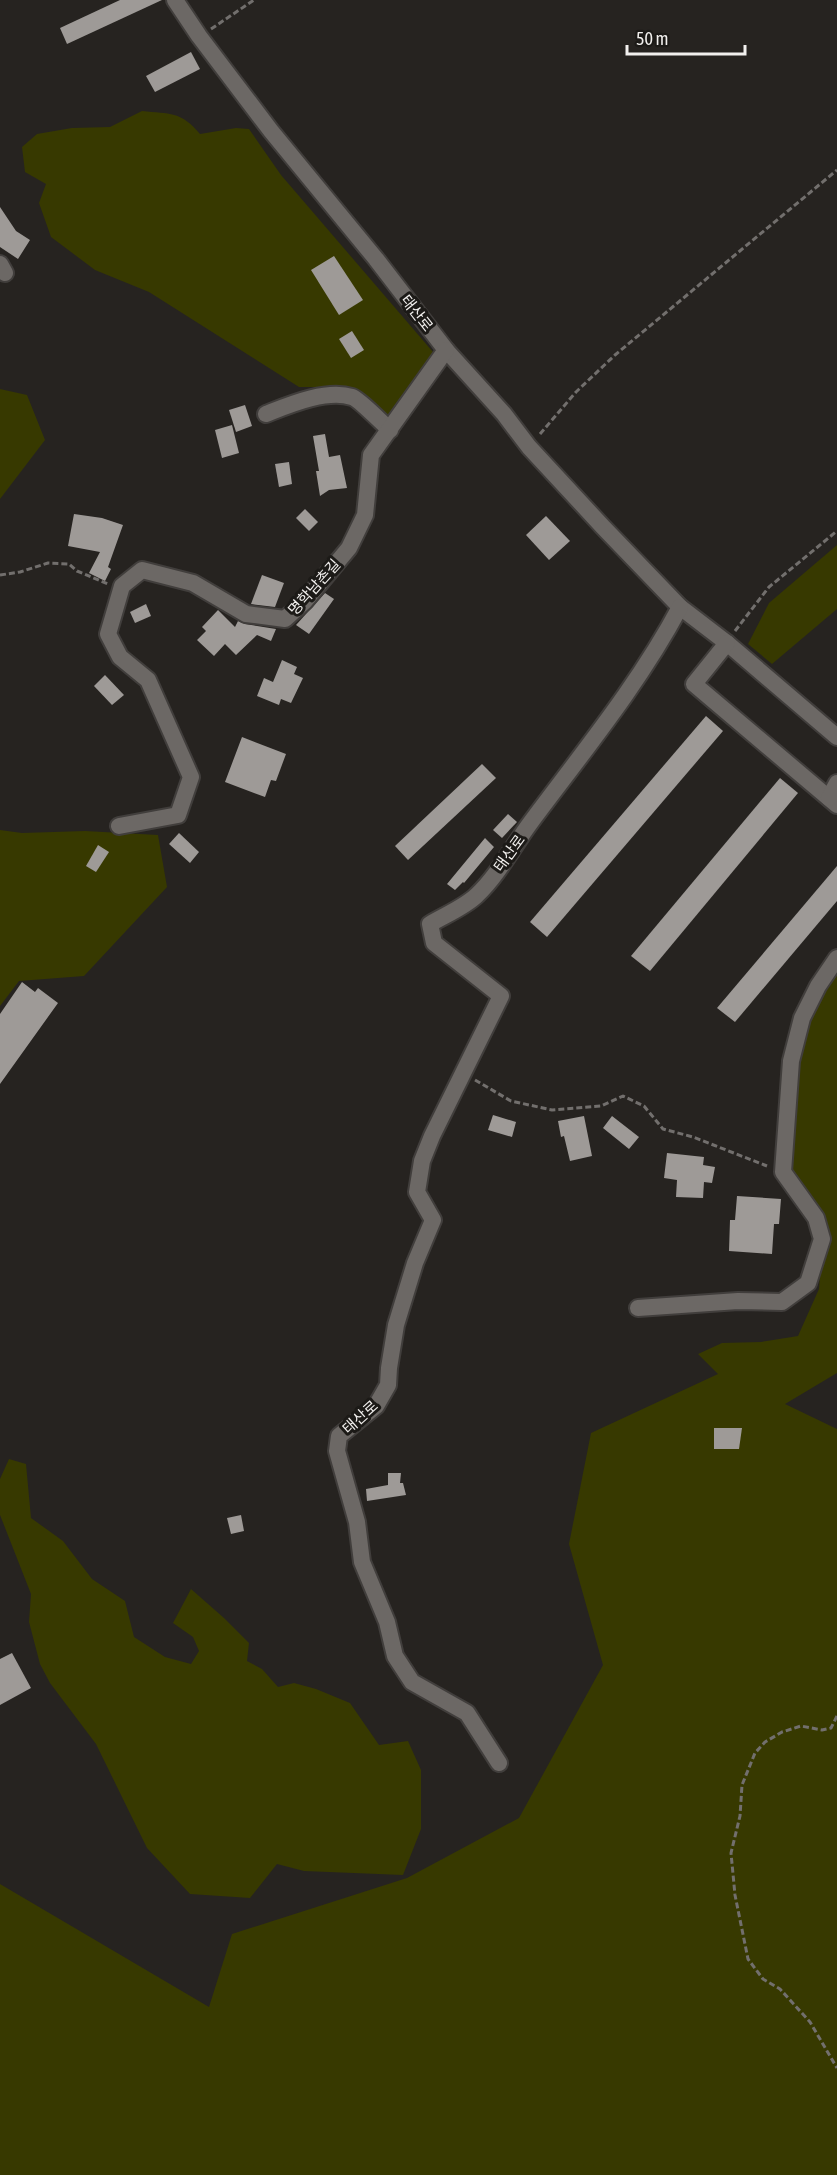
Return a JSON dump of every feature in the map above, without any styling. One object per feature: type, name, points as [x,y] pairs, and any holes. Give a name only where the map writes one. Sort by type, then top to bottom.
[{"type":"street","name":"태산로","points":[[175,0],[199,36],[272,131],[376,259],[446,350],[504,414],[529,447],[680,607],[728,643],[837,737]]},
{"type":"street","name":"명학남촌길","points":[[121,589],[142,570],[193,583],[246,614],[285,619],[305,601],[349,548],[365,515],[371,455],[446,350]]},
{"type":"street","points":[[266,414],[304,399],[353,397],[390,430]]},
{"type":"street","points":[[119,826],[178,815],[191,777],[148,680],[120,657],[108,634],[121,589]]},
{"type":"street","name":"태산로","points":[[499,1763],[467,1713],[412,1682],[395,1656],[387,1622],[362,1562],[357,1522],[337,1451],[339,1436],[376,1406],[388,1385],[396,1325],[415,1263],[433,1220],[417,1192],[422,1161],[501,996],[434,943],[430,924],[476,896],[507,859],[635,681],[666,634],[680,607]]},
{"type":"street","points":[[728,643],[694,684],[833,801],[837,783]]},
{"type":"street","points":[[638,1308],[738,1301],[782,1302],[808,1283],[822,1239],[816,1218],[783,1172],[791,1060],[802,1018],[818,986],[837,958]]},
{"type":"path","points":[[199,36],[254,0]]},
{"type":"path","points":[[529,447],[576,392],[615,355],[837,170]]},
{"type":"path","points":[[728,643],[769,587],[837,531]]},
{"type":"path","points":[[0,575],[20,572],[48,563],[69,564],[88,576],[121,589]]},
{"type":"path","points":[[463,1074],[511,1101],[552,1110],[601,1106],[623,1096],[644,1106],[663,1129],[693,1137],[783,1172]]},
{"type":"path","points":[[837,1716],[831,1728],[822,1730],[801,1726],[782,1732],[765,1742],[755,1753],[742,1785],[740,1816],[731,1853],[735,1895],[748,1959],[762,1979],[780,1989],[810,2022],[837,2068]]},
{"type":"shaded area","points":[[142,111],[181,117],[200,134],[236,128],[249,129],[281,175],[433,352],[390,424],[351,387],[299,387],[149,292],[95,270],[51,237],[39,203],[46,184],[25,172],[22,147],[37,134],[72,128],[110,127]]},
{"type":"shaded area","points":[[0,389],[27,395],[45,440],[0,499]]},
{"type":"shaded area","points":[[837,545],[837,609],[772,664],[748,644],[769,603]]},
{"type":"shaded area","points":[[0,830],[22,833],[85,831],[158,835],[167,887],[84,976],[19,981],[0,1006]]},
{"type":"shaded area","points":[[837,968],[837,1373],[785,1404],[837,1429],[837,2175],[0,2175],[0,1884],[209,2007],[232,1934],[407,1878],[519,1818],[603,1665],[569,1544],[591,1433],[718,1374],[698,1354],[722,1343],[761,1342],[798,1336],[819,1289],[828,1238],[789,1167],[796,1071],[805,1027],[822,991]]},
{"type":"shaded area","points":[[9,1459],[26,1464],[31,1518],[63,1541],[92,1579],[125,1601],[134,1637],[165,1657],[191,1664],[199,1651],[193,1637],[173,1623],[191,1589],[249,1643],[247,1661],[262,1669],[278,1687],[294,1683],[350,1703],[379,1745],[408,1741],[421,1770],[421,1829],[403,1875],[304,1871],[277,1864],[250,1898],[190,1894],[147,1848],[96,1744],[50,1683],[40,1664],[29,1622],[31,1594],[0,1515],[0,1479]]},
{"type":"building","points":[[120,0],[162,0],[67,44],[60,28]]},
{"type":"building","points":[[191,52],[200,69],[155,92],[146,76]]},
{"type":"building","points":[[0,207],[16,231],[30,240],[18,259],[0,247]]},
{"type":"building","points":[[334,256],[363,300],[339,315],[311,270]]},
{"type":"building","points":[[352,331],[364,350],[351,358],[339,339]]},
{"type":"building","points":[[245,405],[252,426],[236,432],[229,410]]},
{"type":"building","points":[[232,425],[239,453],[222,458],[215,430]]},
{"type":"building","points":[[325,434],[329,457],[340,455],[347,488],[329,490],[320,496],[316,471],[319,471],[313,436]]},
{"type":"building","points":[[289,462],[292,484],[279,487],[275,464]]},
{"type":"building","points":[[305,509],[318,522],[309,531],[296,518]]},
{"type":"building","points":[[74,514],[102,518],[123,525],[108,567],[111,569],[105,581],[89,573],[100,552],[68,546]]},
{"type":"building","points":[[546,516],[570,541],[549,560],[526,535]]},
{"type":"building","points":[[262,575],[284,583],[275,607],[251,604]]},
{"type":"building","points":[[325,593],[334,599],[309,634],[296,625]]},
{"type":"building","points":[[146,604],[151,616],[135,623],[130,612]]},
{"type":"building","points":[[218,610],[235,627],[238,621],[276,629],[271,641],[257,635],[236,655],[225,644],[214,656],[197,640],[206,631],[202,627]]},
{"type":"building","points":[[282,660],[297,667],[294,674],[303,678],[291,703],[281,699],[279,705],[257,696],[264,678],[273,682]]},
{"type":"building","points":[[105,675],[124,695],[112,705],[94,686]]},
{"type":"building","points":[[706,716],[723,731],[547,937],[530,922]]},
{"type":"building","points":[[242,737],[286,754],[276,781],[271,780],[265,797],[225,782]]},
{"type":"building","points":[[482,764],[496,778],[408,860],[395,846]]},
{"type":"building","points":[[780,778],[798,793],[650,971],[631,956]]},
{"type":"building","points":[[508,814],[517,822],[502,838],[493,830]]},
{"type":"building","points":[[179,833],[199,852],[190,863],[169,844]]},
{"type":"building","points":[[485,838],[494,847],[464,883],[455,890],[447,884]]},
{"type":"building","points":[[98,845],[109,852],[96,872],[86,866]]},
{"type":"building","points":[[837,866],[837,901],[735,1022],[717,1008]]},
{"type":"building","points":[[22,982],[35,992],[38,988],[58,1003],[0,1084],[0,1014]]},
{"type":"building","points":[[493,1115],[516,1122],[512,1137],[488,1130]]},
{"type":"building","points":[[584,1116],[592,1156],[570,1161],[558,1121]]},
{"type":"building","points":[[612,1116],[639,1137],[629,1149],[603,1128]]},
{"type":"building","points":[[667,1153],[704,1157],[703,1165],[715,1167],[712,1183],[704,1182],[703,1198],[676,1197],[677,1180],[664,1178]]},
{"type":"building","points":[[737,1196],[781,1199],[779,1224],[774,1224],[772,1254],[729,1251],[730,1220],[735,1220]]},
{"type":"building","points":[[714,1428],[742,1428],[739,1449],[714,1449]]},
{"type":"building","points":[[388,1473],[401,1473],[400,1483],[403,1483],[406,1495],[367,1501],[366,1489],[388,1485]]},
{"type":"building","points":[[241,1515],[244,1531],[231,1534],[227,1518]]},
{"type":"building","points":[[12,1653],[31,1688],[0,1705],[0,1659]]}]
